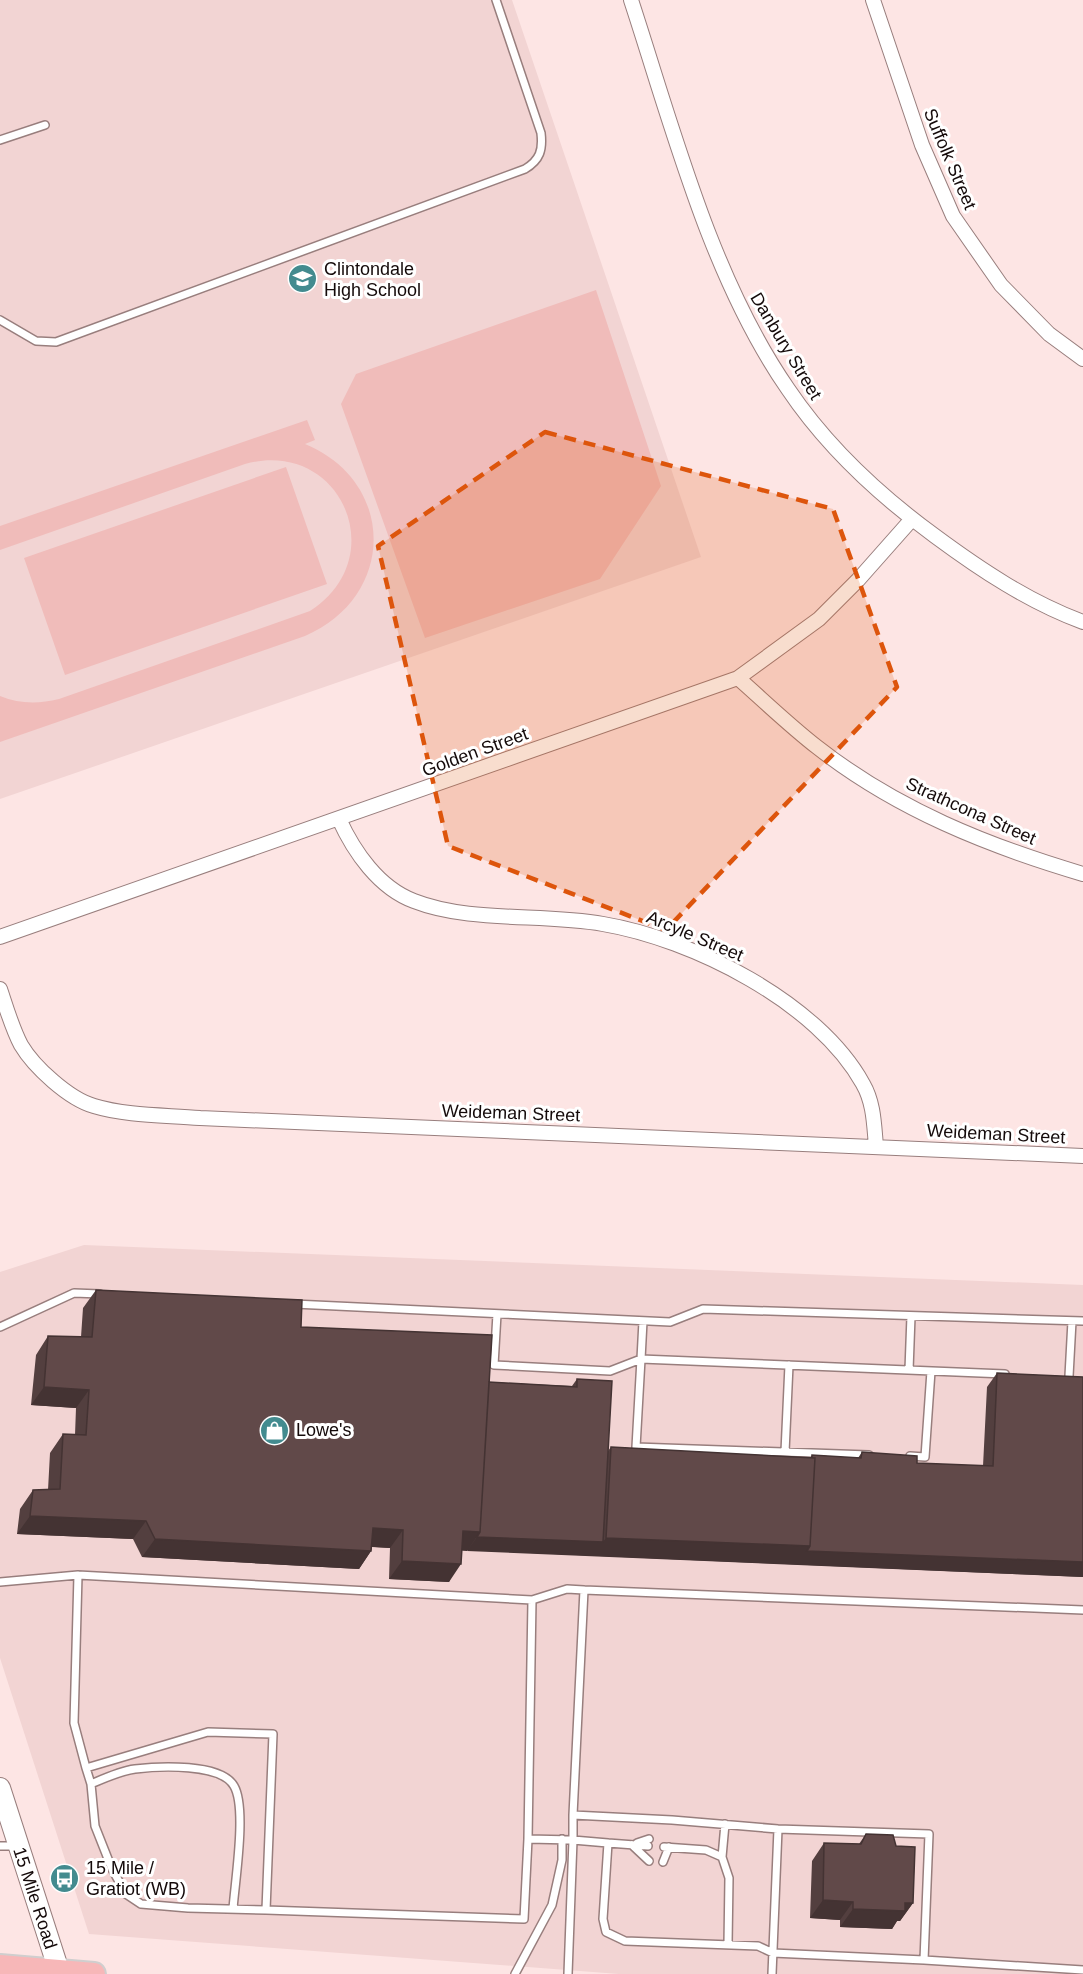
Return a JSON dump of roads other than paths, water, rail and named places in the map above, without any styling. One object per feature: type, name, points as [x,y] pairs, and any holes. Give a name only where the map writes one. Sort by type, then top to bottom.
[{"type":"main road","name":"15 Mile Road","points":[[0,1788],[9,1846],[59,1973]]},
{"type":"main road","points":[[0,1966],[59,1973],[94,1974]]},
{"type":"street","name":"Danbury Street","points":[[632,0],[707,226],[735,296],[788,389],[820,432],[861,474],[912,519],[979,569],[1031,599],[1083,622]]},
{"type":"street","name":"Suffolk Street","points":[[873,0],[922,145],[953,216],[1001,285],[1049,334],[1083,359]]},
{"type":"street","name":"Golden Street","points":[[0,937],[738,678],[819,619],[858,580],[912,519]]},
{"type":"street","name":"Strathcona Street","points":[[738,678],[817,747],[861,778],[916,811],[990,844],[1083,874]]},
{"type":"street","name":"Arcyle Street","points":[[339,819],[359,855],[384,883],[412,901],[441,910],[571,919],[615,926],[670,941],[737,972],[782,1000],[820,1030],[848,1060],[864,1086],[870,1103],[876,1146]]},
{"type":"street","name":"Weideman Street","points":[[0,989],[21,1044],[41,1071],[66,1091],[92,1106],[117,1111],[200,1118],[1083,1156]]},
{"type":"lane","points":[[0,320],[36,341],[56,342],[514,174],[534,164],[540,156],[541,133],[496,0]]},
{"type":"lane","points":[[0,140],[45,125]]},
{"type":"lane","points":[[0,1327],[74,1293],[109,1295]]},
{"type":"lane","points":[[285,1304],[670,1322],[703,1310],[1083,1322]]},
{"type":"lane","points":[[497,1314],[494,1365],[610,1371],[641,1359],[1011,1374]]},
{"type":"lane","points":[[909,1370],[911,1316]]},
{"type":"lane","points":[[643,1321],[636,1447],[879,1455]]},
{"type":"lane","points":[[1057,1376],[1072,1377],[1072,1321]]},
{"type":"lane","points":[[785,1452],[789,1365]]},
{"type":"lane","points":[[902,1456],[925,1457],[931,1371]]},
{"type":"lane","points":[[0,1582],[78,1575],[532,1600],[567,1589],[1083,1610]]},
{"type":"lane","points":[[78,1575],[74,1724],[91,1784],[95,1826],[112,1869],[126,1894],[141,1904],[524,1919],[528,1839],[532,1600]]},
{"type":"lane","points":[[568,1974],[584,1590]]},
{"type":"lane","points":[[86,1768],[208,1732],[273,1734],[266,1910]]},
{"type":"lane","points":[[91,1784],[135,1769],[200,1767],[226,1777],[234,1787],[240,1808],[233,1909]]},
{"type":"lane","points":[[573,1815],[778,1829],[929,1834],[924,1960]]},
{"type":"lane","points":[[725,1824],[722,1857],[729,1878],[728,1944]]},
{"type":"lane","points":[[772,1974],[778,1829]]},
{"type":"lane","points":[[528,1839],[562,1839],[632,1845],[648,1850],[632,1845]]},
{"type":"lane","points":[[515,1974],[552,1905],[562,1860],[562,1839]]},
{"type":"lane","points":[[608,1843],[603,1919],[606,1932],[626,1941],[728,1944],[758,1946],[773,1953],[1083,1970]]},
{"type":"lane","points":[[665,1850],[706,1850],[722,1857]]},
{"type":"place","name":"Clintondale High School","points":[[303,279]]},
{"type":"place","name":"Lowe's","points":[[275,1430]]},
{"type":"place","name":"15 Mile / Gratiot (WB)","points":[[65,1878]]}]
